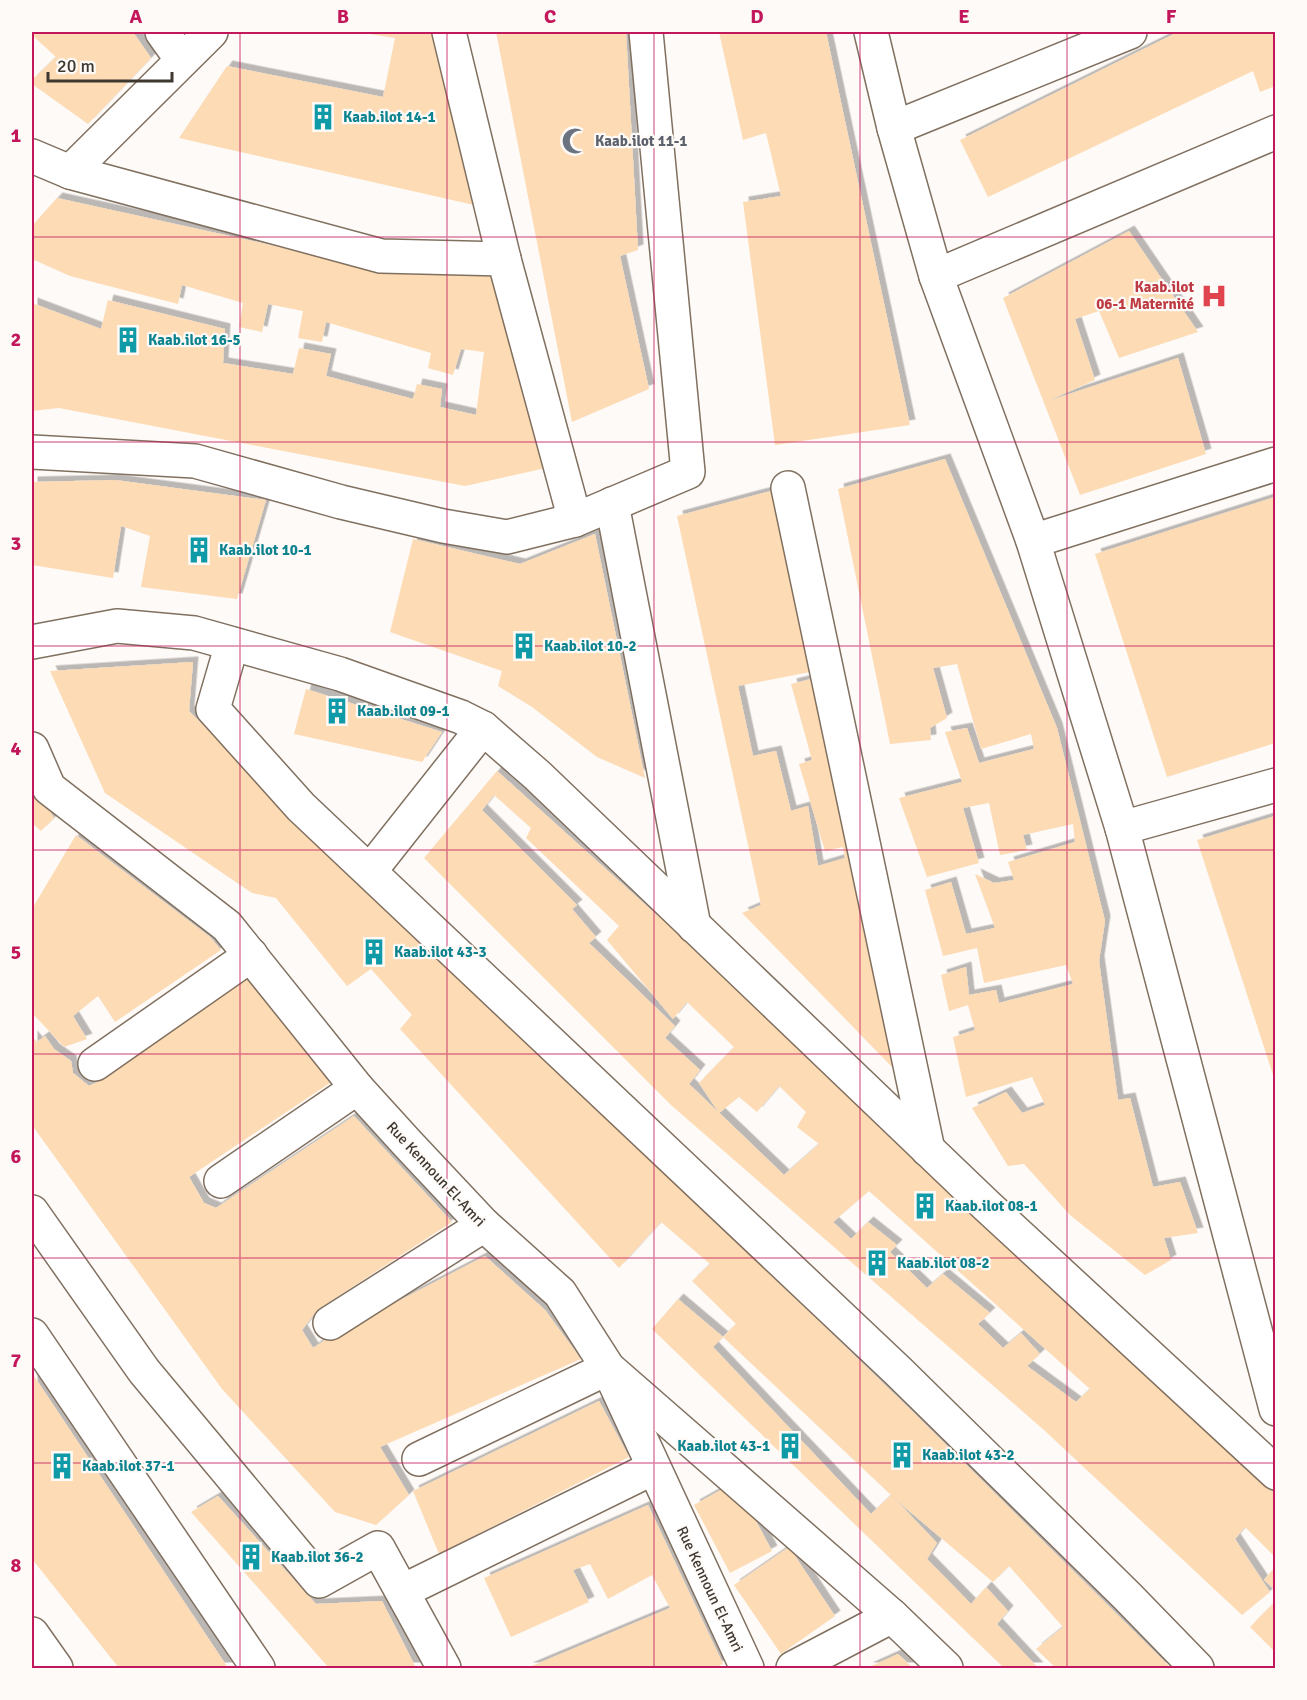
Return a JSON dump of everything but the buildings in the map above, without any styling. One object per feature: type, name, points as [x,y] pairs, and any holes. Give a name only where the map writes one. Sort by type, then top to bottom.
[{"type":"street","points":[[162,32],[182,60]]},
{"type":"street","points":[[70,172],[211,32]]},
{"type":"street","points":[[449,32],[504,259],[575,520]]},
{"type":"street","points":[[32,452],[195,461],[341,502],[443,526],[507,537],[575,520],[688,472],[646,32]]},
{"type":"street","points":[[871,32],[894,128],[936,276],[1033,541],[1122,828],[1275,1408]]},
{"type":"street","points":[[894,128],[1130,32]]},
{"type":"street","points":[[936,276],[1275,132]]},
{"type":"street","points":[[32,156],[70,172],[381,256],[504,259]]},
{"type":"street","points":[[1033,541],[1275,464]]},
{"type":"street","points":[[788,488],[928,1150]]},
{"type":"street","points":[[612,504],[694,926]]},
{"type":"street","points":[[32,642],[117,626],[194,633],[340,674],[461,717],[483,728],[537,775],[928,1150],[1275,1473]]},
{"type":"street","points":[[232,644],[213,709],[302,807],[889,1363],[1127,1596],[1197,1668]]},
{"type":"street","points":[[370,871],[483,728]]},
{"type":"street","name":"Rue Kennoun El-Amri","points":[[32,749],[49,788],[227,926],[357,1088],[484,1225],[560,1293],[608,1368],[747,1668]]},
{"type":"street","points":[[1122,828],[1275,785]]},
{"type":"street","points":[[95,1064],[251,955]]},
{"type":"street","points":[[221,1181],[357,1088]]},
{"type":"street","points":[[32,1212],[144,1371],[319,1581],[378,1548],[444,1668]]},
{"type":"street","points":[[330,1323],[484,1225]]},
{"type":"street","points":[[32,1335],[258,1668]]},
{"type":"street","points":[[419,1459],[608,1368],[892,1616],[946,1668]]},
{"type":"street","points":[[403,1591],[653,1468]]},
{"type":"street","points":[[793,1668],[892,1616]]},
{"type":"street","points":[[32,1634],[56,1668]]},
{"type":"place","name":"Kaab.ilot 14-1","points":[[323,117]]},
{"type":"place","name":"Kaab.ilot 11-1","points":[[575,141]]},
{"type":"place","name":"Kaab.ilot 06-1 Maternité","points":[[1214,296]]},
{"type":"place","name":"Kaab.ilot 16-5","points":[[128,340]]},
{"type":"place","name":"Kaab.ilot 10-1","points":[[199,550]]},
{"type":"place","name":"Kaab.ilot 10-2","points":[[524,646]]},
{"type":"place","name":"Kaab.ilot 09-1","points":[[337,711]]},
{"type":"place","name":"Kaab.ilot 43-3","points":[[374,952]]},
{"type":"place","name":"Kaab.ilot 08-1","points":[[925,1206]]},
{"type":"place","name":"Kaab.ilot 08-2","points":[[877,1263]]},
{"type":"place","name":"Kaab.ilot 43-1","points":[[790,1446]]},
{"type":"place","name":"Kaab.ilot 43-2","points":[[902,1455]]},
{"type":"place","name":"Kaab.ilot 37-1","points":[[62,1466]]},
{"type":"place","name":"Kaab.ilot 36-2","points":[[251,1557]]}]
